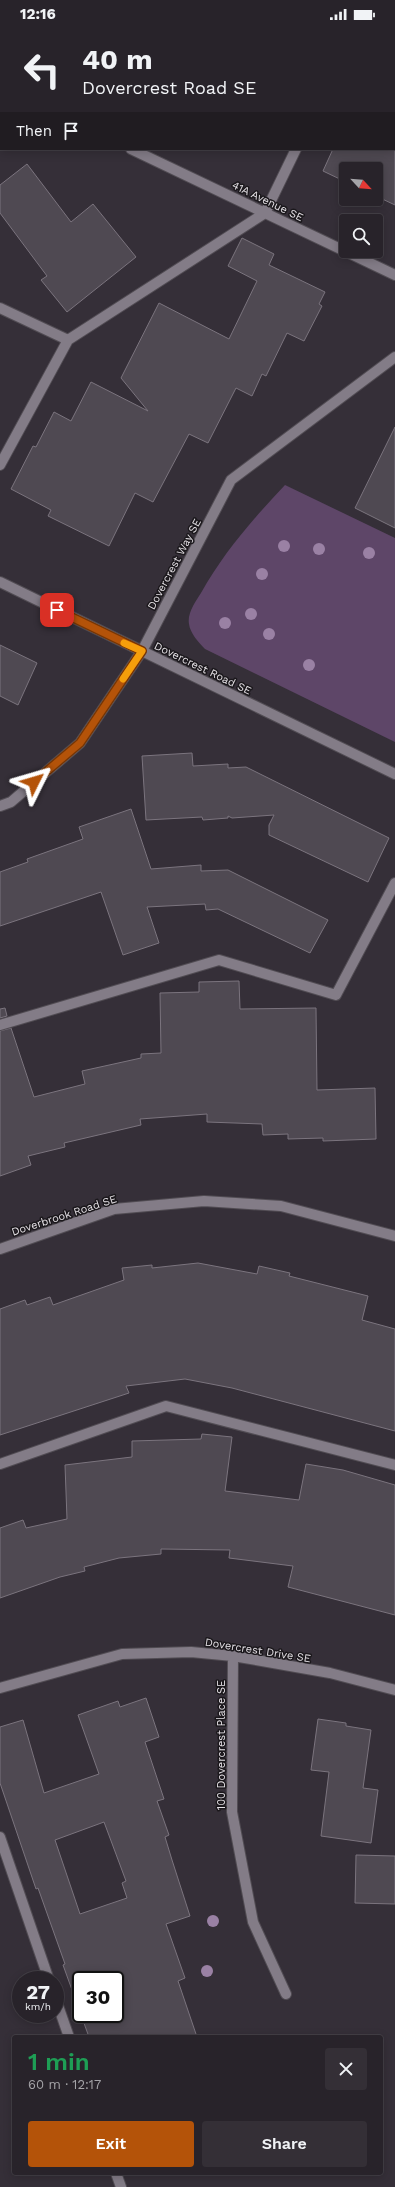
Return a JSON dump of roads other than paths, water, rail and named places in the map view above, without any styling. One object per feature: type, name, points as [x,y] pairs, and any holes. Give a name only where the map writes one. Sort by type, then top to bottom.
[{"type":"street","name":"41A Avenue SE","points":[[133,150],[395,275]]},
{"type":"street","points":[[0,465],[68,340],[265,214],[296,150]]},
{"type":"street","points":[[0,308],[68,340]]},
{"type":"street","name":"Dovercrest Way SE","points":[[0,806],[11,802],[80,743],[142,651],[231,480],[395,357]]},
{"type":"street","name":"Dovercrest Road SE","points":[[0,582],[395,774]]},
{"type":"street","points":[[0,1024],[219,960],[336,995],[395,883]]},
{"type":"street","name":"Doverbrook Road SE","points":[[0,1249],[114,1209],[204,1201],[281,1206],[395,1236]]},
{"type":"street","points":[[0,1464],[166,1406],[395,1465]]},
{"type":"street","name":"Dovercrest Drive SE","points":[[0,1688],[122,1654],[191,1652],[233,1656],[330,1673],[395,1690]]},
{"type":"street","name":"100 Dovercrest Place SE","points":[[233,1656],[232,1812],[253,1922],[286,1994]]},
{"type":"street","points":[[0,1837],[46,1971]]},
{"type":"street","points":[[64,2023],[68,2035]]},
{"type":"street","points":[[117,2175],[121,2187]]}]
